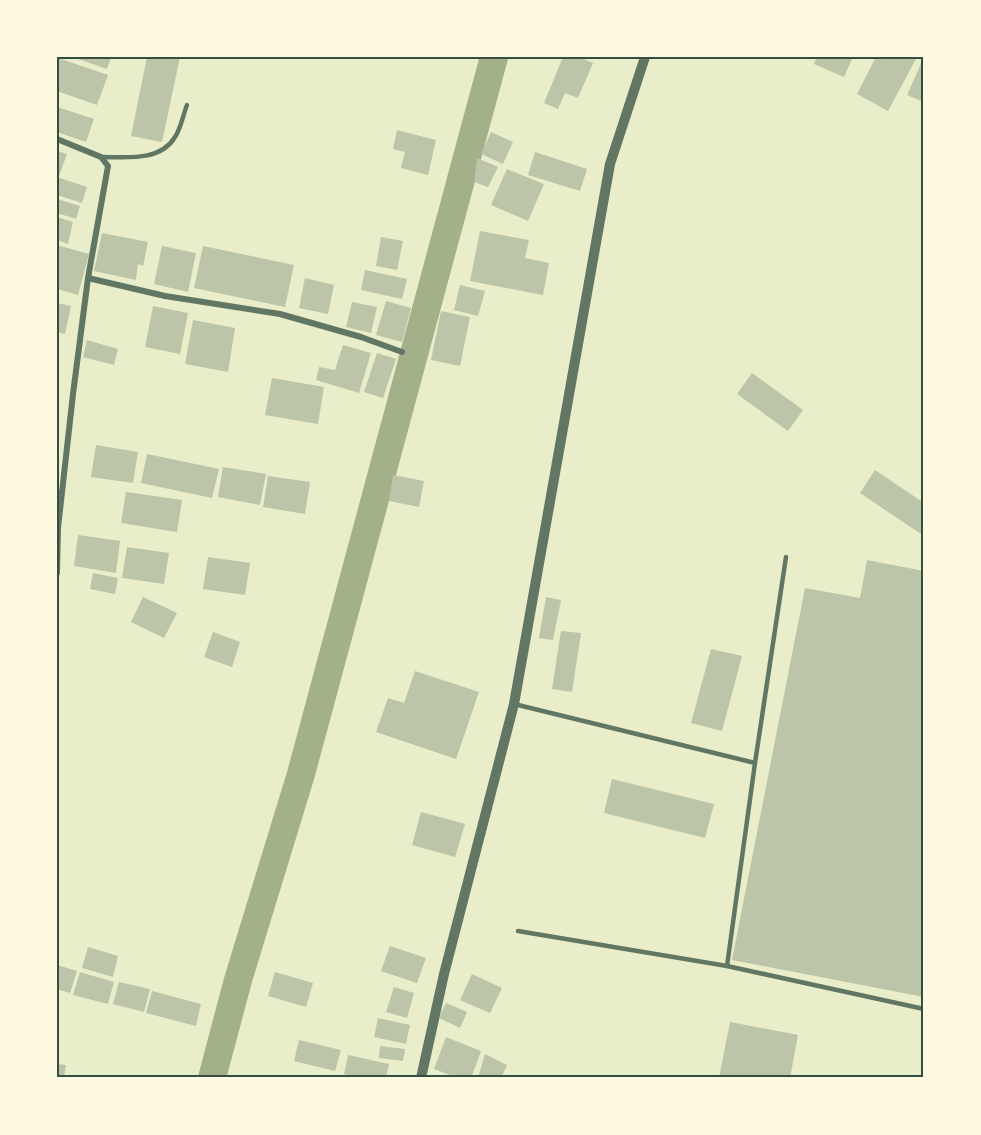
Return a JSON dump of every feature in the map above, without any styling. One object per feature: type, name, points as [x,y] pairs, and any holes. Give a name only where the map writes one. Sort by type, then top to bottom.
[{"type":"street","points":[[421,1078],[444,974],[514,704],[610,164],[645,57]]},
{"type":"street","points":[[57,139],[101,157],[108,166],[88,278],[58,528],[57,573]]},
{"type":"street","points":[[88,278],[165,296],[280,314],[361,337],[402,352]]},
{"type":"lane","points":[[101,157],[144,157],[162,151],[175,138],[187,105]]},
{"type":"lane","points":[[726,966],[786,557]]},
{"type":"lane","points":[[514,704],[755,763]]},
{"type":"lane","points":[[518,931],[726,966],[924,1009]]},
{"type":"building","points":[[78,57],[111,57],[107,69],[78,59]]},
{"type":"building","points":[[147,57],[180,57],[162,142],[131,136]]},
{"type":"building","points":[[563,57],[579,57],[593,63],[578,98],[565,93],[558,109],[544,103]]},
{"type":"building","points":[[817,57],[853,57],[844,77],[814,64]]},
{"type":"building","points":[[876,57],[917,57],[888,111],[857,94]]},
{"type":"building","points":[[924,57],[924,102],[907,95]]},
{"type":"building","points":[[58,58],[108,75],[97,105],[57,91]]},
{"type":"building","points":[[57,107],[94,119],[86,142],[57,132]]},
{"type":"building","points":[[397,130],[436,140],[428,175],[401,168],[405,152],[393,149]]},
{"type":"building","points":[[491,132],[513,142],[503,164],[481,154]]},
{"type":"building","points":[[57,151],[67,154],[59,176],[57,175]]},
{"type":"building","points":[[535,152],[587,169],[580,191],[528,175]]},
{"type":"building","points":[[477,158],[498,167],[488,187],[474,182]]},
{"type":"building","points":[[507,169],[544,184],[528,221],[491,205]]},
{"type":"building","points":[[57,177],[87,187],[82,203],[57,195]]},
{"type":"building","points":[[57,199],[80,206],[76,219],[57,213]]},
{"type":"building","points":[[57,217],[73,222],[68,244],[57,240]]},
{"type":"building","points":[[480,231],[529,240],[525,258],[549,263],[543,295],[470,281]]},
{"type":"building","points":[[102,233],[148,242],[143,266],[138,264],[136,280],[94,271]]},
{"type":"building","points":[[381,237],[403,241],[397,270],[376,266]]},
{"type":"building","points":[[57,245],[89,254],[78,295],[57,289]]},
{"type":"building","points":[[162,246],[196,253],[188,292],[154,284]]},
{"type":"building","points":[[203,246],[294,265],[285,307],[194,288]]},
{"type":"building","points":[[365,270],[407,279],[402,299],[361,290]]},
{"type":"building","points":[[305,278],[334,285],[328,314],[299,308]]},
{"type":"building","points":[[460,285],[485,291],[478,316],[454,310]]},
{"type":"building","points":[[386,301],[411,308],[402,342],[376,335]]},
{"type":"building","points":[[352,302],[377,307],[371,333],[346,327]]},
{"type":"building","points":[[57,303],[71,306],[65,334],[57,332]]},
{"type":"building","points":[[153,306],[188,313],[180,354],[145,347]]},
{"type":"building","points":[[441,311],[470,317],[460,366],[431,360]]},
{"type":"building","points":[[193,320],[235,328],[228,372],[185,364]]},
{"type":"building","points":[[87,340],[118,349],[114,365],[83,357]]},
{"type":"building","points":[[343,345],[371,353],[359,393],[316,380],[319,367],[335,370]]},
{"type":"building","points":[[377,353],[396,359],[383,398],[364,392]]},
{"type":"building","points":[[752,373],[803,410],[788,431],[737,394]]},
{"type":"building","points":[[272,378],[324,387],[318,424],[265,415]]},
{"type":"building","points":[[96,445],[138,452],[133,483],[91,477]]},
{"type":"building","points":[[147,454],[219,469],[212,498],[141,483]]},
{"type":"building","points":[[223,467],[266,474],[260,505],[218,497]]},
{"type":"building","points":[[875,470],[924,503],[924,536],[860,493]]},
{"type":"building","points":[[393,475],[424,481],[419,507],[389,501]]},
{"type":"building","points":[[268,476],[310,482],[305,514],[263,507]]},
{"type":"building","points":[[126,492],[182,500],[177,532],[121,523]]},
{"type":"building","points":[[78,535],[120,541],[116,573],[74,566]]},
{"type":"building","points":[[127,547],[169,553],[164,584],[122,578]]},
{"type":"building","points":[[208,557],[250,563],[245,595],[203,589]]},
{"type":"building","points":[[867,560],[924,571],[924,997],[732,960],[805,588],[860,598]]},
{"type":"building","points":[[93,573],[118,578],[115,594],[90,589]]},
{"type":"building","points":[[143,597],[177,613],[164,638],[131,622]]},
{"type":"building","points":[[546,597],[561,600],[553,640],[539,638]]},
{"type":"building","points":[[561,631],[581,633],[572,692],[552,689]]},
{"type":"building","points":[[213,632],[240,642],[232,667],[204,657]]},
{"type":"building","points":[[711,649],[742,656],[722,731],[691,723]]},
{"type":"building","points":[[415,671],[479,692],[456,759],[376,732],[388,698],[404,703]]},
{"type":"building","points":[[612,779],[714,804],[705,838],[604,813]]},
{"type":"building","points":[[421,812],[465,824],[455,857],[412,845]]},
{"type":"building","points":[[390,946],[426,958],[417,983],[381,971]]},
{"type":"building","points":[[88,947],[118,956],[113,977],[82,968]]},
{"type":"building","points":[[57,965],[77,971],[70,993],[57,989]]},
{"type":"building","points":[[80,972],[114,982],[108,1004],[73,995]]},
{"type":"building","points":[[275,972],[313,983],[306,1007],[268,996]]},
{"type":"building","points":[[472,974],[502,988],[490,1013],[460,1000]]},
{"type":"building","points":[[119,982],[150,989],[144,1012],[113,1004]]},
{"type":"building","points":[[394,987],[414,993],[407,1018],[386,1012]]},
{"type":"building","points":[[152,991],[201,1004],[196,1026],[146,1013]]},
{"type":"building","points":[[446,1003],[467,1012],[460,1028],[439,1018]]},
{"type":"building","points":[[378,1018],[410,1025],[406,1044],[374,1037]]},
{"type":"building","points":[[730,1022],[798,1035],[790,1078],[719,1078]]},
{"type":"building","points":[[446,1037],[481,1051],[471,1078],[458,1078],[434,1069]]},
{"type":"building","points":[[299,1040],[341,1050],[335,1071],[294,1061]]},
{"type":"building","points":[[380,1046],[405,1049],[403,1061],[379,1058]]},
{"type":"building","points":[[485,1054],[507,1065],[501,1078],[478,1078]]},
{"type":"building","points":[[348,1055],[389,1064],[386,1078],[363,1078],[344,1074]]},
{"type":"building","points":[[57,1064],[66,1065],[64,1078],[57,1078]]},
{"type":"waterway","points":[[212,1078],[238,980],[301,774],[494,57]]}]
